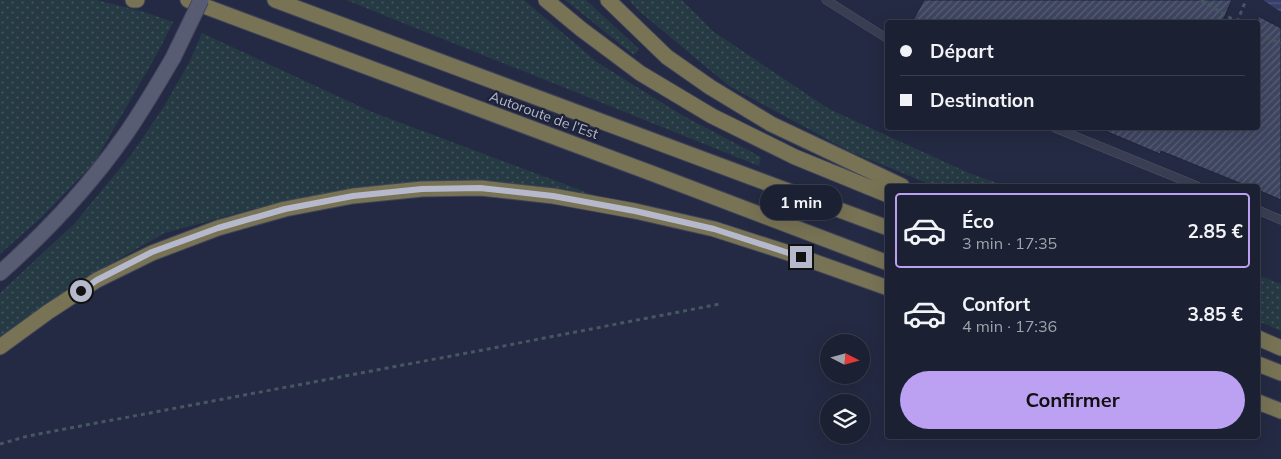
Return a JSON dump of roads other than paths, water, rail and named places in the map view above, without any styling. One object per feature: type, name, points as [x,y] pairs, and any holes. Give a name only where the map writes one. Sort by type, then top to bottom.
[{"type":"highway","name":"Autoroute de l’Est","points":[[188,0],[885,262]]},
{"type":"highway","name":"Autoroute de l’Est","points":[[275,0],[885,227]]},
{"type":"highway","points":[[546,0],[640,73],[712,116],[795,156],[885,194]]},
{"type":"highway","points":[[608,0],[667,58],[710,88],[771,124],[898,184]]},
{"type":"highway","points":[[0,347],[48,312],[97,280],[152,252],[218,228],[285,209],[353,196],[422,189],[480,188],[553,196],[635,211],[714,229],[885,287]]},
{"type":"highway","points":[[1260,339],[1281,348]]},
{"type":"highway","points":[[1260,365],[1281,373]]},
{"type":"highway","points":[[1260,403],[1281,411]]},
{"type":"highway","points":[[1260,411],[1281,417]]},
{"type":"main road","points":[[0,272],[54,223],[102,167],[129,130],[173,58],[201,0]]},
{"type":"lane","points":[[826,0],[885,38]]},
{"type":"lane","points":[[1060,130],[1192,184]]},
{"type":"lane","points":[[1260,211],[1281,220]]},
{"type":"water","points":[[1263,0],[1281,0],[1281,12]]}]
